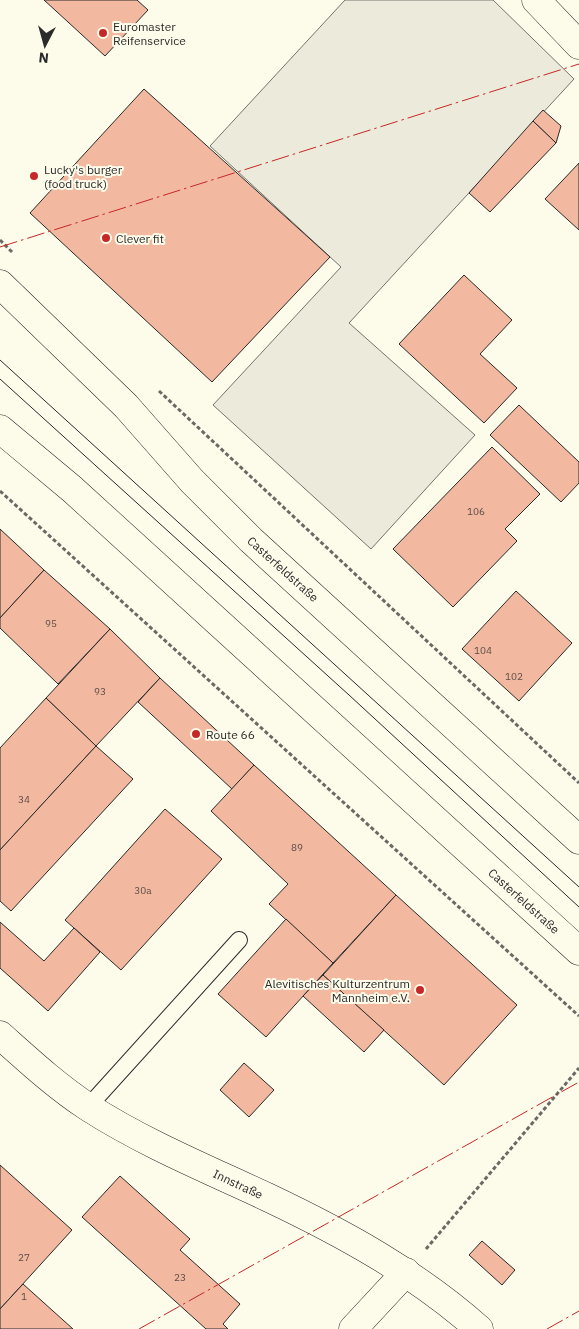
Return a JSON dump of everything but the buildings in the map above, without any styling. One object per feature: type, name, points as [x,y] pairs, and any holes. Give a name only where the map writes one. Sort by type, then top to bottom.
[{"type":"main road","points":[[536,0],[579,45]]},
{"type":"main road","name":"Casterfeldstraße","points":[[0,284],[126,406],[192,482],[251,540],[579,840]]},
{"type":"main road","name":"Casterfeldstraße","points":[[0,429],[72,489],[579,951]]},
{"type":"main road","name":"Innstraße","points":[[0,1035],[56,1085],[88,1106],[161,1146],[324,1224],[367,1248],[406,1272],[455,1308],[479,1329]]},
{"type":"main road","points":[[353,1329],[406,1272]]},
{"type":"lane","points":[[88,1106],[239,940]]},
{"type":"path","points":[[157,389],[579,783]]},
{"type":"path","points":[[0,491],[579,1016]]},
{"type":"path","points":[[406,1272],[579,1068]]},
{"type":"shaded area","points":[[345,0],[493,0],[574,79],[349,323],[475,435],[371,549],[213,405],[341,267],[210,146]]},
{"type":"tram line","points":[[0,360],[579,887]]},
{"type":"tram line","points":[[0,379],[349,695],[579,907]]},
{"type":"power","points":[[0,247],[579,64]]},
{"type":"power","points":[[139,1329],[579,1082]]},
{"type":"power","points":[[547,1329],[579,1311]]},
{"type":"place","name":"Euromaster Reifenservice","points":[[103,33]]},
{"type":"place","name":"Lucky's burger (food truck)","points":[[34,176]]},
{"type":"place","name":"Clever fit","points":[[106,238]]},
{"type":"place","name":"Route 66","points":[[196,734]]},
{"type":"place","name":"Alevitisches Kulturzentrum Mannheim e.V.","points":[[420,990]]}]
